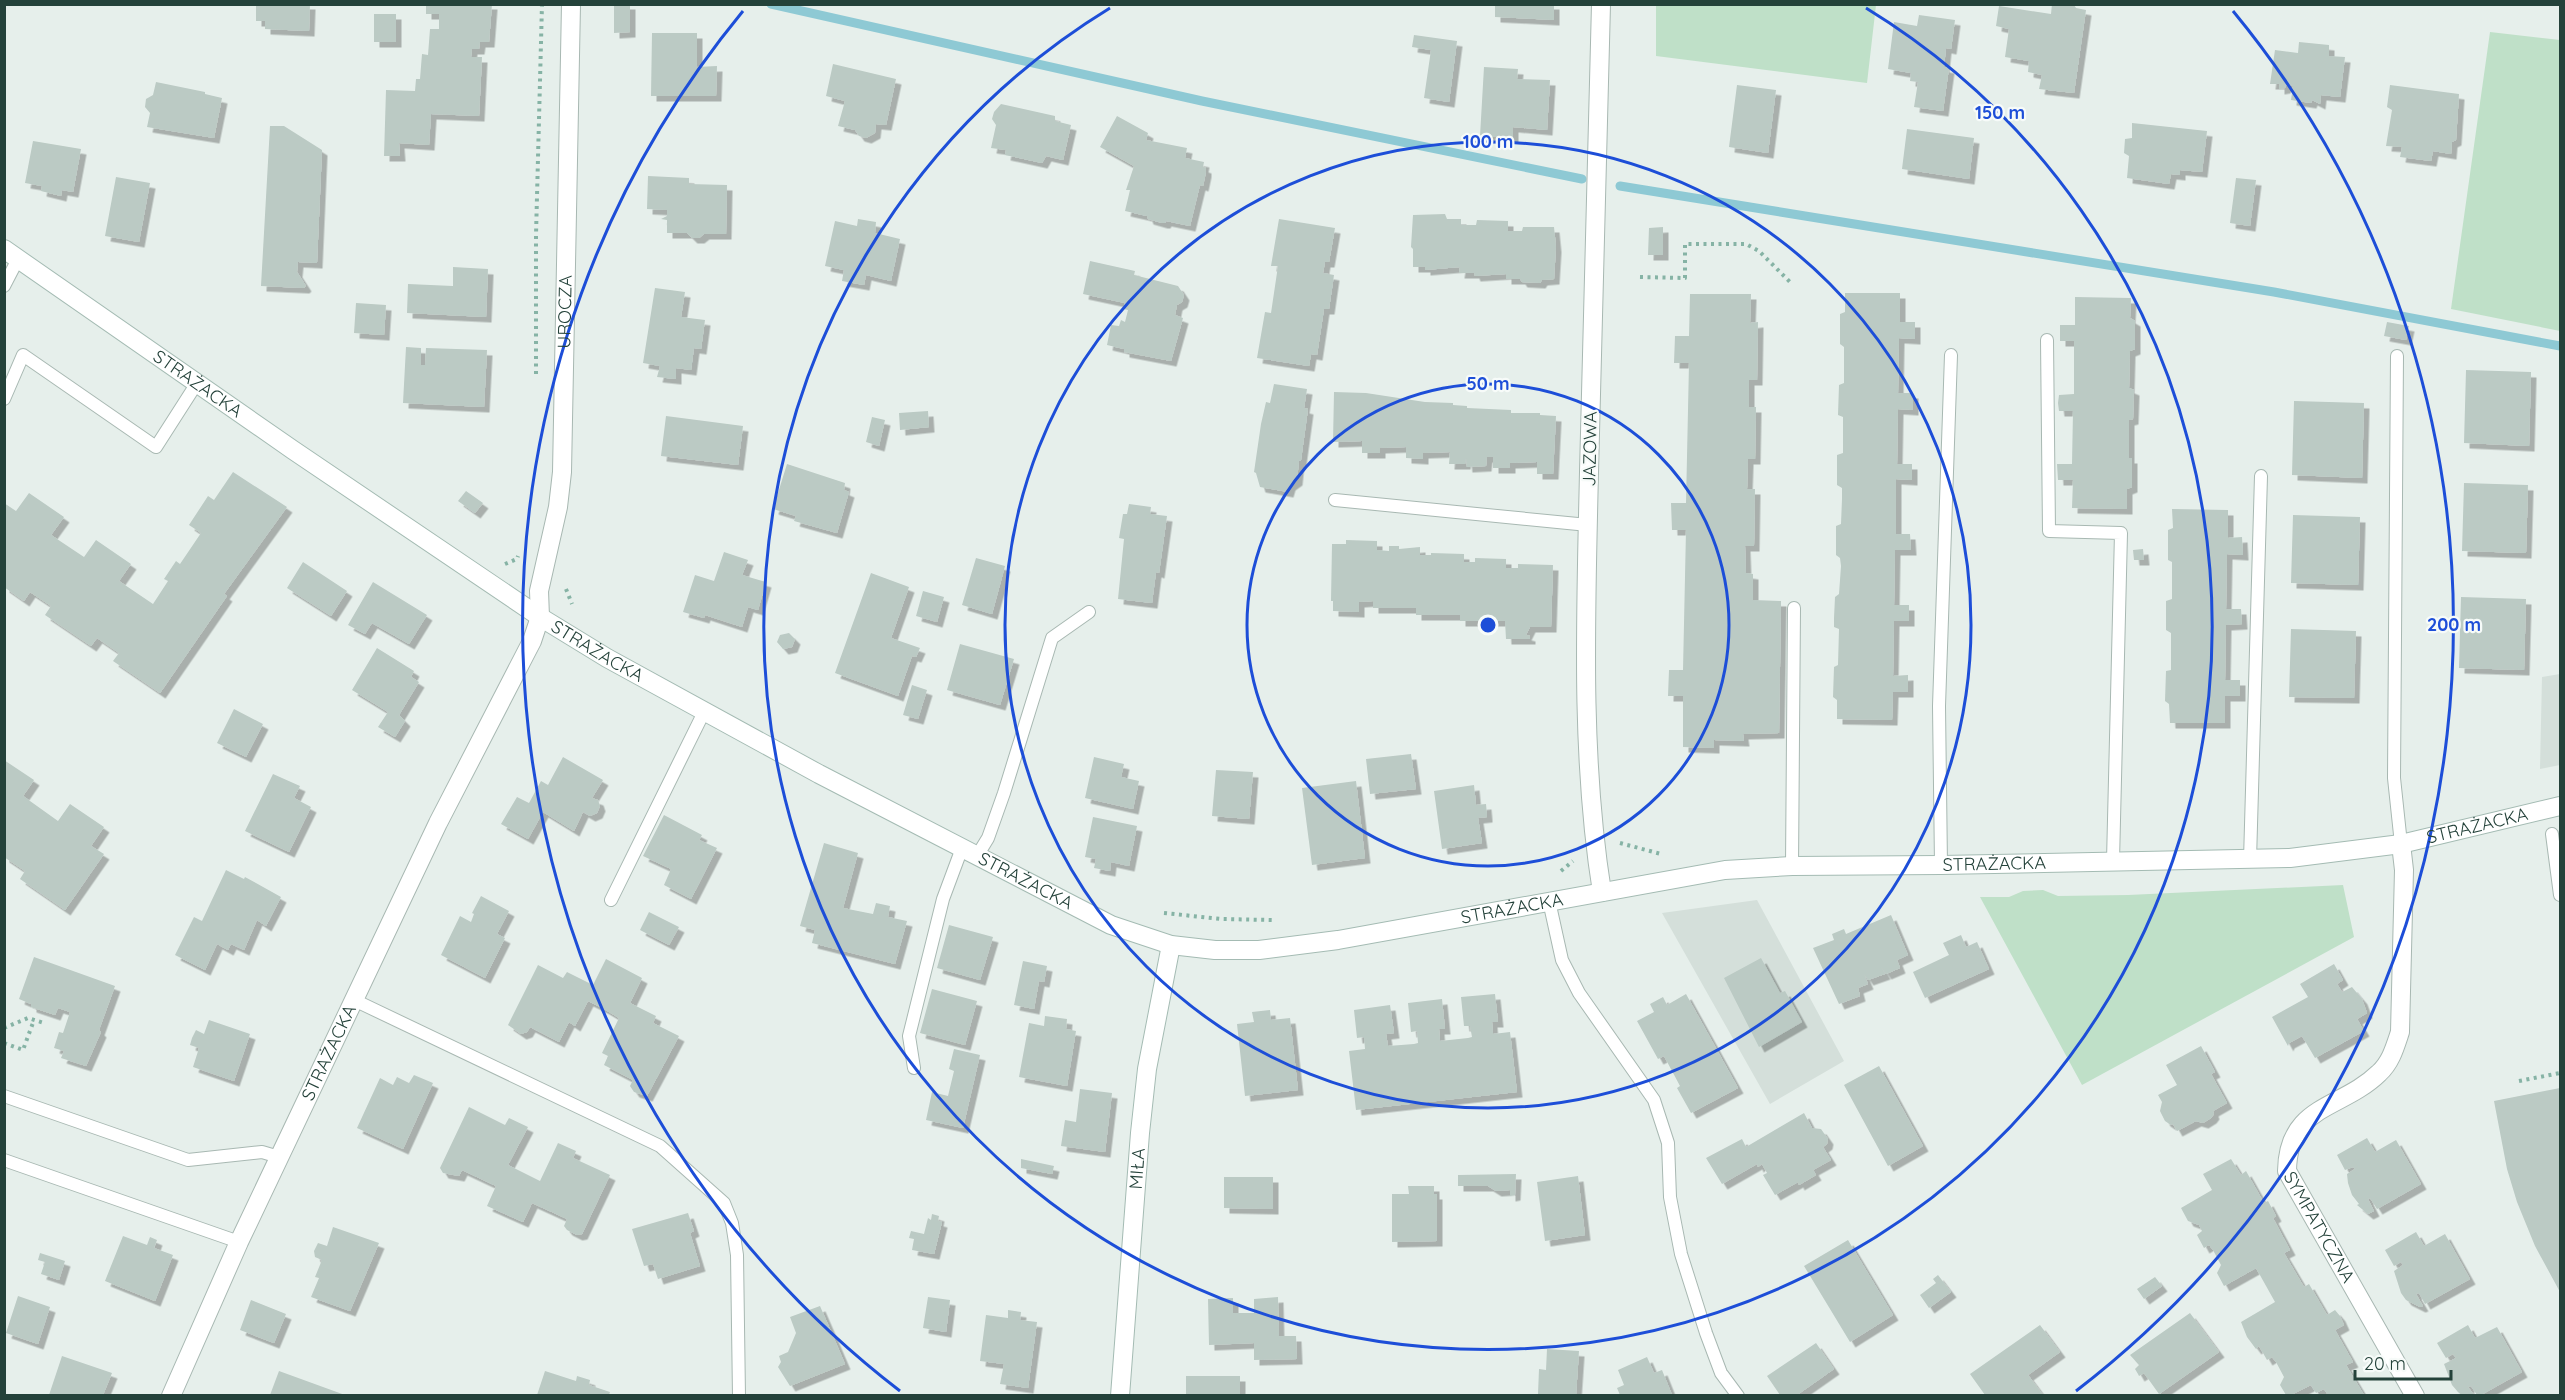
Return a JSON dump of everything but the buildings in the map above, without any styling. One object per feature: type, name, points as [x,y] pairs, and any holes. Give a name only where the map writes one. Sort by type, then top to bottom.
[{"type":"street","name":"UROCZA","points":[[540,617],[539,591],[558,507],[562,472],[571,4]]},
{"type":"street","name":"JAZOWA","points":[[1601,4],[1588,525],[1588,764],[1593,835],[1602,892]]},
{"type":"street","name":"STRAŻACKA","points":[[11,254],[540,617],[704,712],[969,852],[1111,925],[1171,945],[1215,950],[1259,950],[1338,940],[1725,870],[1792,866],[2250,860],[2342,853],[2401,844],[2560,806]]},
{"type":"street","name":"STRAŻACKA","points":[[171,1395],[279,1157],[438,823],[532,641],[540,617]]},
{"type":"street","name":"SYMPATYCZNA","points":[[2401,844],[2404,870],[2400,1032],[2393,1054],[2380,1073],[2308,1118],[2294,1134],[2287,1150],[2287,1171],[2415,1395]]},
{"type":"street","name":"MIŁA","points":[[1120,1395],[1140,1133],[1148,1069],[1171,945]]},
{"type":"lane","points":[[4,285],[11,254]]},
{"type":"lane","points":[[2047,340],[2049,531],[2121,533],[2113,861]]},
{"type":"lane","points":[[4,399],[23,355],[156,447],[197,383]]},
{"type":"lane","points":[[1941,865],[1939,706],[1951,355]]},
{"type":"lane","points":[[2397,357],[2394,778],[2401,844]]},
{"type":"lane","points":[[2250,860],[2261,476]]},
{"type":"lane","points":[[1335,500],[1588,525]]},
{"type":"lane","points":[[1792,866],[1794,608]]},
{"type":"lane","points":[[914,1068],[909,1036],[943,899],[969,852],[988,838],[1052,638],[1089,612]]},
{"type":"lane","points":[[611,900],[704,712]]},
{"type":"lane","points":[[2552,834],[2560,895]]},
{"type":"lane","points":[[1549,901],[1562,960],[1579,993],[1653,1100],[1668,1143],[1670,1197],[1681,1254],[1721,1373],[1738,1395]]},
{"type":"lane","points":[[354,1000],[660,1146],[724,1203],[732,1223],[736,1255],[739,1395]]},
{"type":"lane","points":[[4,1096],[188,1160],[262,1152],[279,1157]]},
{"type":"lane","points":[[4,1160],[239,1242]]},
{"type":"path","points":[[536,375],[536,235],[542,4]]},
{"type":"path","points":[[1640,278],[1685,278],[1685,244],[1739,243],[1759,251],[1790,282]]},
{"type":"path","points":[[565,584],[570,602],[577,610]]},
{"type":"path","points":[[1612,838],[1618,843],[1664,854]]},
{"type":"path","points":[[1555,873],[1569,866],[1574,854]]},
{"type":"path","points":[[1160,913],[1221,919],[1275,920]]},
{"type":"path","points":[[4,1028],[28,1018],[44,1023]]},
{"type":"path","points":[[5,1040],[23,1050],[33,1020]]},
{"type":"path","points":[[2519,1081],[2560,1073]]},
{"type":"shaded area","points":[[2560,674],[2560,765],[2540,769],[2542,677]]},
{"type":"shaded area","points":[[1757,900],[1844,1061],[1770,1104],[1662,913]]},
{"type":"green space","points":[[1656,5],[1876,5],[1867,83],[1656,56]]},
{"type":"green space","points":[[2490,32],[2560,40],[2560,331],[2451,309]]},
{"type":"green space","points":[[2343,885],[2354,937],[2082,1085],[1980,897],[2009,897],[2023,891],[2043,890],[2058,896],[2128,895]]},
{"type":"waterway","points":[[771,4],[1202,101],[1582,179]]},
{"type":"waterway","points":[[1620,186],[2274,292],[2560,346]]}]
